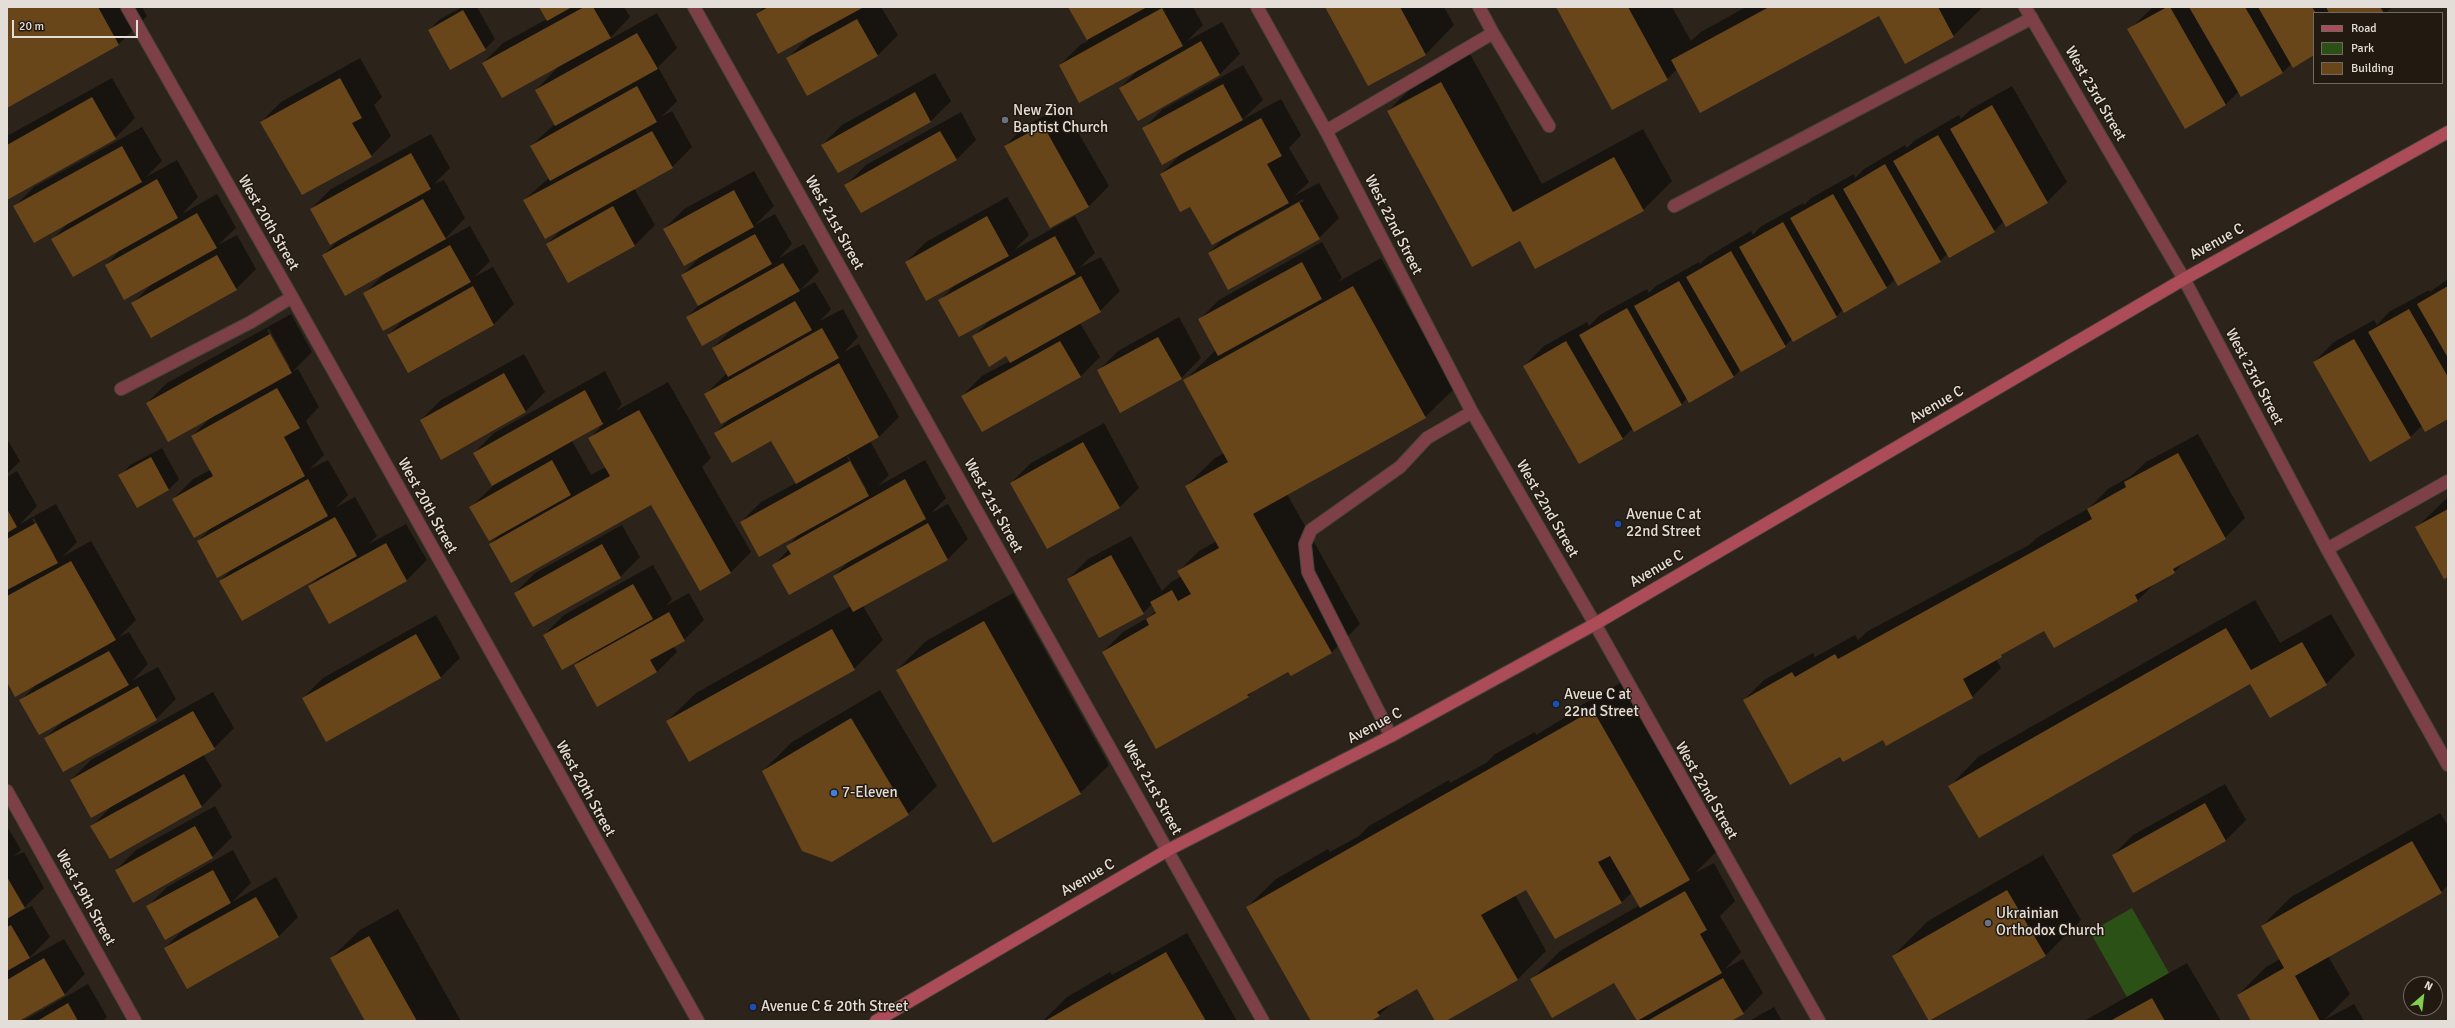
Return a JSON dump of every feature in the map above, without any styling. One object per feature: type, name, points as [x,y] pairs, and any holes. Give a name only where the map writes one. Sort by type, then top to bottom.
[{"type":"main road","name":"Avenue C","points":[[876,1021],[1168,850],[1391,736],[1595,624],[2184,280],[2448,132]]},
{"type":"street","name":"West 20th Street","points":[[127,7],[292,297],[698,1021]]},
{"type":"street","name":"West 21st Street","points":[[694,7],[1168,850],[1262,1021]]},
{"type":"street","name":"West 22nd Street","points":[[1257,7],[1326,132],[1472,412],[1595,624],[1819,1021]]},
{"type":"street","points":[[1479,7],[1549,126]]},
{"type":"street","name":"West 23rd Street","points":[[2025,7],[2184,280],[2327,549],[2448,765]]},
{"type":"street","points":[[1674,206],[2032,18]]},
{"type":"street","points":[[1326,132],[1493,33]]},
{"type":"street","points":[[121,389],[251,322],[292,297]]},
{"type":"street","points":[[1391,736],[1308,572],[1305,544],[1312,530],[1400,467],[1427,438],[1472,412]]},
{"type":"street","points":[[2327,549],[2448,481]]},
{"type":"street","name":"West 19th Street","points":[[7,791],[135,1021]]},
{"type":"green space","points":[[2132,908],[2169,973],[2127,997],[2090,932]]},
{"type":"building","points":[[7,7],[98,7],[119,45],[7,108]]},
{"type":"building","points":[[539,7],[572,7],[547,21]]},
{"type":"building","points":[[584,7],[593,7],[611,38],[502,98],[482,63]]},
{"type":"building","points":[[768,7],[864,7],[778,54],[756,14]]},
{"type":"building","points":[[1068,7],[1147,7],[1087,40]]},
{"type":"building","points":[[1325,7],[1400,7],[1426,55],[1368,86]]},
{"type":"building","points":[[1556,7],[1628,7],[1668,80],[1612,110]]},
{"type":"building","points":[[1769,7],[1938,7],[1954,37],[1905,64],[1879,16],[1700,113],[1671,60]]},
{"type":"building","points":[[2167,7],[2170,7],[2226,105],[2185,129],[2127,29]]},
{"type":"building","points":[[2189,7],[2245,7],[2283,73],[2241,97]]},
{"type":"building","points":[[2258,7],[2312,7],[2315,12],[2313,12],[2313,56],[2293,68]]},
{"type":"building","points":[[2326,7],[2380,7],[2383,12],[2328,12]]},
{"type":"building","points":[[1162,8],[1183,46],[1079,103],[1059,65]]},
{"type":"building","points":[[463,10],[486,50],[450,70],[428,30]]},
{"type":"building","points":[[857,19],[878,56],[807,96],[786,58]]},
{"type":"building","points":[[637,33],[658,69],[555,126],[535,90]]},
{"type":"building","points":[[1201,41],[1220,75],[1138,121],[1119,88]]},
{"type":"building","points":[[340,78],[362,118],[352,123],[372,157],[302,195],[260,122]]},
{"type":"building","points":[[1441,82],[1513,212],[1614,157],[1644,211],[1535,269],[1520,241],[1472,267],[1387,111]]},
{"type":"building","points":[[1223,84],[1243,120],[1162,165],[1142,128]]},
{"type":"building","points":[[637,86],[657,122],[550,181],[530,146]]},
{"type":"building","points":[[915,92],[931,122],[838,173],[821,145]]},
{"type":"building","points":[[92,97],[116,139],[7,200],[7,145]]},
{"type":"building","points":[[1992,105],[2048,203],[2006,227],[1950,129]]},
{"type":"building","points":[[1261,118],[1282,156],[1267,164],[1289,203],[1212,245],[1190,207],[1180,212],[1160,174]]},
{"type":"building","points":[[1043,125],[1089,207],[1050,228],[1004,146]]},
{"type":"building","points":[[652,131],[673,168],[545,239],[523,200]]},
{"type":"building","points":[[940,131],[957,160],[861,213],[844,185]]},
{"type":"building","points":[[1938,135],[1995,232],[1949,258],[1893,161]]},
{"type":"building","points":[[122,146],[142,182],[34,243],[13,206]]},
{"type":"building","points":[[411,153],[431,189],[330,245],[310,209]]},
{"type":"building","points":[[1885,164],[1941,262],[1898,286],[1843,189]]},
{"type":"building","points":[[157,179],[178,218],[73,277],[51,239]]},
{"type":"building","points":[[734,190],[754,227],[684,266],[663,229]]},
{"type":"building","points":[[1833,194],[1887,288],[1844,313],[1790,218]]},
{"type":"building","points":[[423,199],[446,239],[345,296],[322,255]]},
{"type":"building","points":[[1299,202],[1320,239],[1228,290],[1208,253]]},
{"type":"building","points":[[613,206],[635,246],[568,283],[546,244]]},
{"type":"building","points":[[197,213],[217,248],[124,300],[105,265]]},
{"type":"building","points":[[987,216],[1009,256],[926,301],[905,262]]},
{"type":"building","points":[[1783,222],[1837,317],[1793,342],[1739,247]]},
{"type":"building","points":[[755,234],[772,264],[698,306],[681,275]]},
{"type":"building","points":[[1055,236],[1076,274],[959,337],[938,300]]},
{"type":"building","points":[[450,245],[471,282],[383,331],[363,293]]},
{"type":"building","points":[[1731,251],[1786,347],[1741,372],[1686,277]]},
{"type":"building","points":[[217,255],[237,290],[151,338],[131,303]]},
{"type":"building","points":[[1302,262],[1322,299],[1218,356],[1198,319]]},
{"type":"building","points":[[783,263],[800,291],[702,346],[686,317]]},
{"type":"building","points":[[1081,276],[1101,312],[1010,363],[1006,356],[989,367],[972,336]]},
{"type":"building","points":[[1679,281],[1734,377],[1689,403],[1634,306]]},
{"type":"building","points":[[473,286],[494,325],[408,373],[387,335]]},
{"type":"building","points":[[1353,286],[1426,418],[1253,514],[1332,653],[1291,676],[1288,672],[1247,695],[1249,697],[1156,749],[1102,652],[1149,625],[1146,619],[1156,613],[1150,602],[1172,590],[1178,601],[1191,594],[1177,571],[1219,548],[1185,486],[1228,462],[1183,380]]},
{"type":"building","points":[[2448,286],[2448,358],[2417,304]]},
{"type":"building","points":[[795,301],[812,330],[728,377],[712,348]]},
{"type":"building","points":[[1627,308],[1682,405],[1634,432],[1579,335]]},
{"type":"building","points":[[2409,309],[2448,377],[2448,419],[2425,432],[2368,332]]},
{"type":"building","points":[[822,328],[839,358],[721,424],[704,394]]},
{"type":"building","points":[[270,334],[292,373],[168,442],[146,403]]},
{"type":"building","points":[[1158,337],[1182,379],[1120,413],[1097,370]]},
{"type":"building","points":[[2354,339],[2411,438],[2370,462],[2313,362]]},
{"type":"building","points":[[1060,341],[1081,377],[982,432],[961,396]]},
{"type":"building","points":[[1566,341],[1623,439],[1579,464],[1523,366]]},
{"type":"building","points":[[839,363],[879,437],[796,484],[771,441],[732,463],[714,433]]},
{"type":"building","points":[[504,373],[526,412],[441,460],[420,420]]},
{"type":"building","points":[[277,388],[300,428],[284,437],[305,476],[194,538],[172,499],[213,476],[191,436]]},
{"type":"building","points":[[585,390],[603,424],[492,486],[473,453]]},
{"type":"building","points":[[639,410],[731,573],[700,591],[651,505],[511,583],[489,544],[610,476],[588,438]]},
{"type":"building","points":[[1083,442],[1120,508],[1047,549],[1010,483]]},
{"type":"building","points":[[2178,453],[2226,539],[2173,569],[2175,573],[2135,595],[2138,601],[2054,648],[2044,631],[2001,655],[2002,657],[1963,679],[1973,698],[1886,746],[1883,740],[1843,762],[1840,757],[1790,785],[1743,700],[1792,672],[1795,677],[1835,654],[1838,659],[2092,519],[2087,509],[2126,487],[2124,482]]},
{"type":"building","points":[[151,457],[169,490],[137,508],[118,475]]},
{"type":"building","points":[[552,460],[571,495],[489,541],[469,507]]},
{"type":"building","points":[[850,461],[869,496],[759,557],[740,522]]},
{"type":"building","points":[[308,479],[328,516],[217,578],[197,541]]},
{"type":"building","points":[[905,479],[926,519],[789,595],[772,565],[791,554],[786,546]]},
{"type":"building","points":[[7,509],[17,527],[7,533]]},
{"type":"building","points":[[2448,509],[2448,577],[2444,579],[2415,527]]},
{"type":"building","points":[[335,517],[357,556],[242,621],[219,581]]},
{"type":"building","points":[[36,523],[58,563],[7,590],[7,539]]},
{"type":"building","points":[[928,523],[948,560],[853,612],[833,576]]},
{"type":"building","points":[[386,543],[407,581],[329,624],[308,586]]},
{"type":"building","points":[[602,544],[621,578],[533,627],[514,593]]},
{"type":"building","points":[[1111,555],[1144,614],[1099,638],[1067,579]]},
{"type":"building","points":[[71,561],[116,640],[15,697],[7,682],[7,596]]},
{"type":"building","points":[[633,584],[653,619],[562,670],[543,635]]},
{"type":"building","points":[[669,612],[685,641],[650,660],[657,672],[597,707],[574,665]]},
{"type":"building","points":[[984,621],[1081,794],[993,843],[896,670]]},
{"type":"building","points":[[2226,628],[2251,670],[2302,642],[2327,685],[2270,718],[2250,684],[1979,838],[1948,786]]},
{"type":"building","points":[[832,629],[855,670],[689,762],[666,721]]},
{"type":"building","points":[[416,634],[441,678],[326,742],[302,698]]},
{"type":"building","points":[[109,651],[129,685],[39,735],[19,700]]},
{"type":"building","points":[[138,686],[157,720],[63,772],[44,738]]},
{"type":"building","points":[[1593,710],[1690,880],[1640,908],[1610,856],[1598,862],[1622,903],[1555,939],[1526,890],[1481,915],[1518,980],[1446,1021],[1435,1021],[1417,989],[1377,1012],[1380,1016],[1371,1021],[1311,1021],[1246,907]]},
{"type":"building","points":[[193,711],[215,749],[91,818],[70,780]]},
{"type":"building","name":"7-Eleven","points":[[851,718],[909,815],[832,862],[802,851],[762,771]]},
{"type":"building","points":[[184,774],[202,807],[110,859],[90,826]]},
{"type":"building","points":[[2205,803],[2226,841],[2133,893],[2112,855]]},
{"type":"building","points":[[195,826],[213,858],[133,903],[115,870]]},
{"type":"building","points":[[2412,841],[2442,893],[2295,976],[2320,1021],[2251,1021],[2237,995],[2284,968],[2261,926]]},
{"type":"building","points":[[213,870],[231,903],[165,940],[146,906]]},
{"type":"building","points":[[7,877],[25,908],[7,919]]},
{"type":"building","name":"Ukrainian Orthodox Church","points":[[2007,890],[2046,956],[1929,1021],[1892,956]]},
{"type":"building","points":[[1685,891],[1707,930],[1700,934],[1722,973],[1637,1021],[1614,983],[1552,1018],[1530,979]]},
{"type":"building","points":[[256,897],[279,937],[187,989],[164,948]]},
{"type":"building","points":[[11,925],[30,958],[7,971],[7,927]]},
{"type":"building","points":[[369,936],[417,1021],[365,1021],[330,958]]},
{"type":"building","points":[[1166,952],[1206,1021],[1045,1021],[1081,1000]]},
{"type":"building","points":[[44,958],[65,995],[19,1021],[7,1021],[7,980]]},
{"type":"building","points":[[1723,978],[1744,1014],[1731,1021],[1647,1021]]},
{"type":"building","points":[[2152,998],[2165,1021],[2110,1021]]},
{"type":"building","points":[[68,1003],[78,1021],[37,1021]]},
{"type":"place","name":"New Zion Baptist Church","points":[[1005,120]]},
{"type":"place","name":"Avenue C at 22nd Street","points":[[1618,524]]},
{"type":"place","name":"Aveue C at 22nd Street","points":[[1556,704]]},
{"type":"place","name":"7-Eleven","points":[[834,793]]},
{"type":"place","name":"Ukrainian Orthodox Church","points":[[1988,923]]},
{"type":"place","name":"Avenue C & 20th Street","points":[[753,1007]]}]
